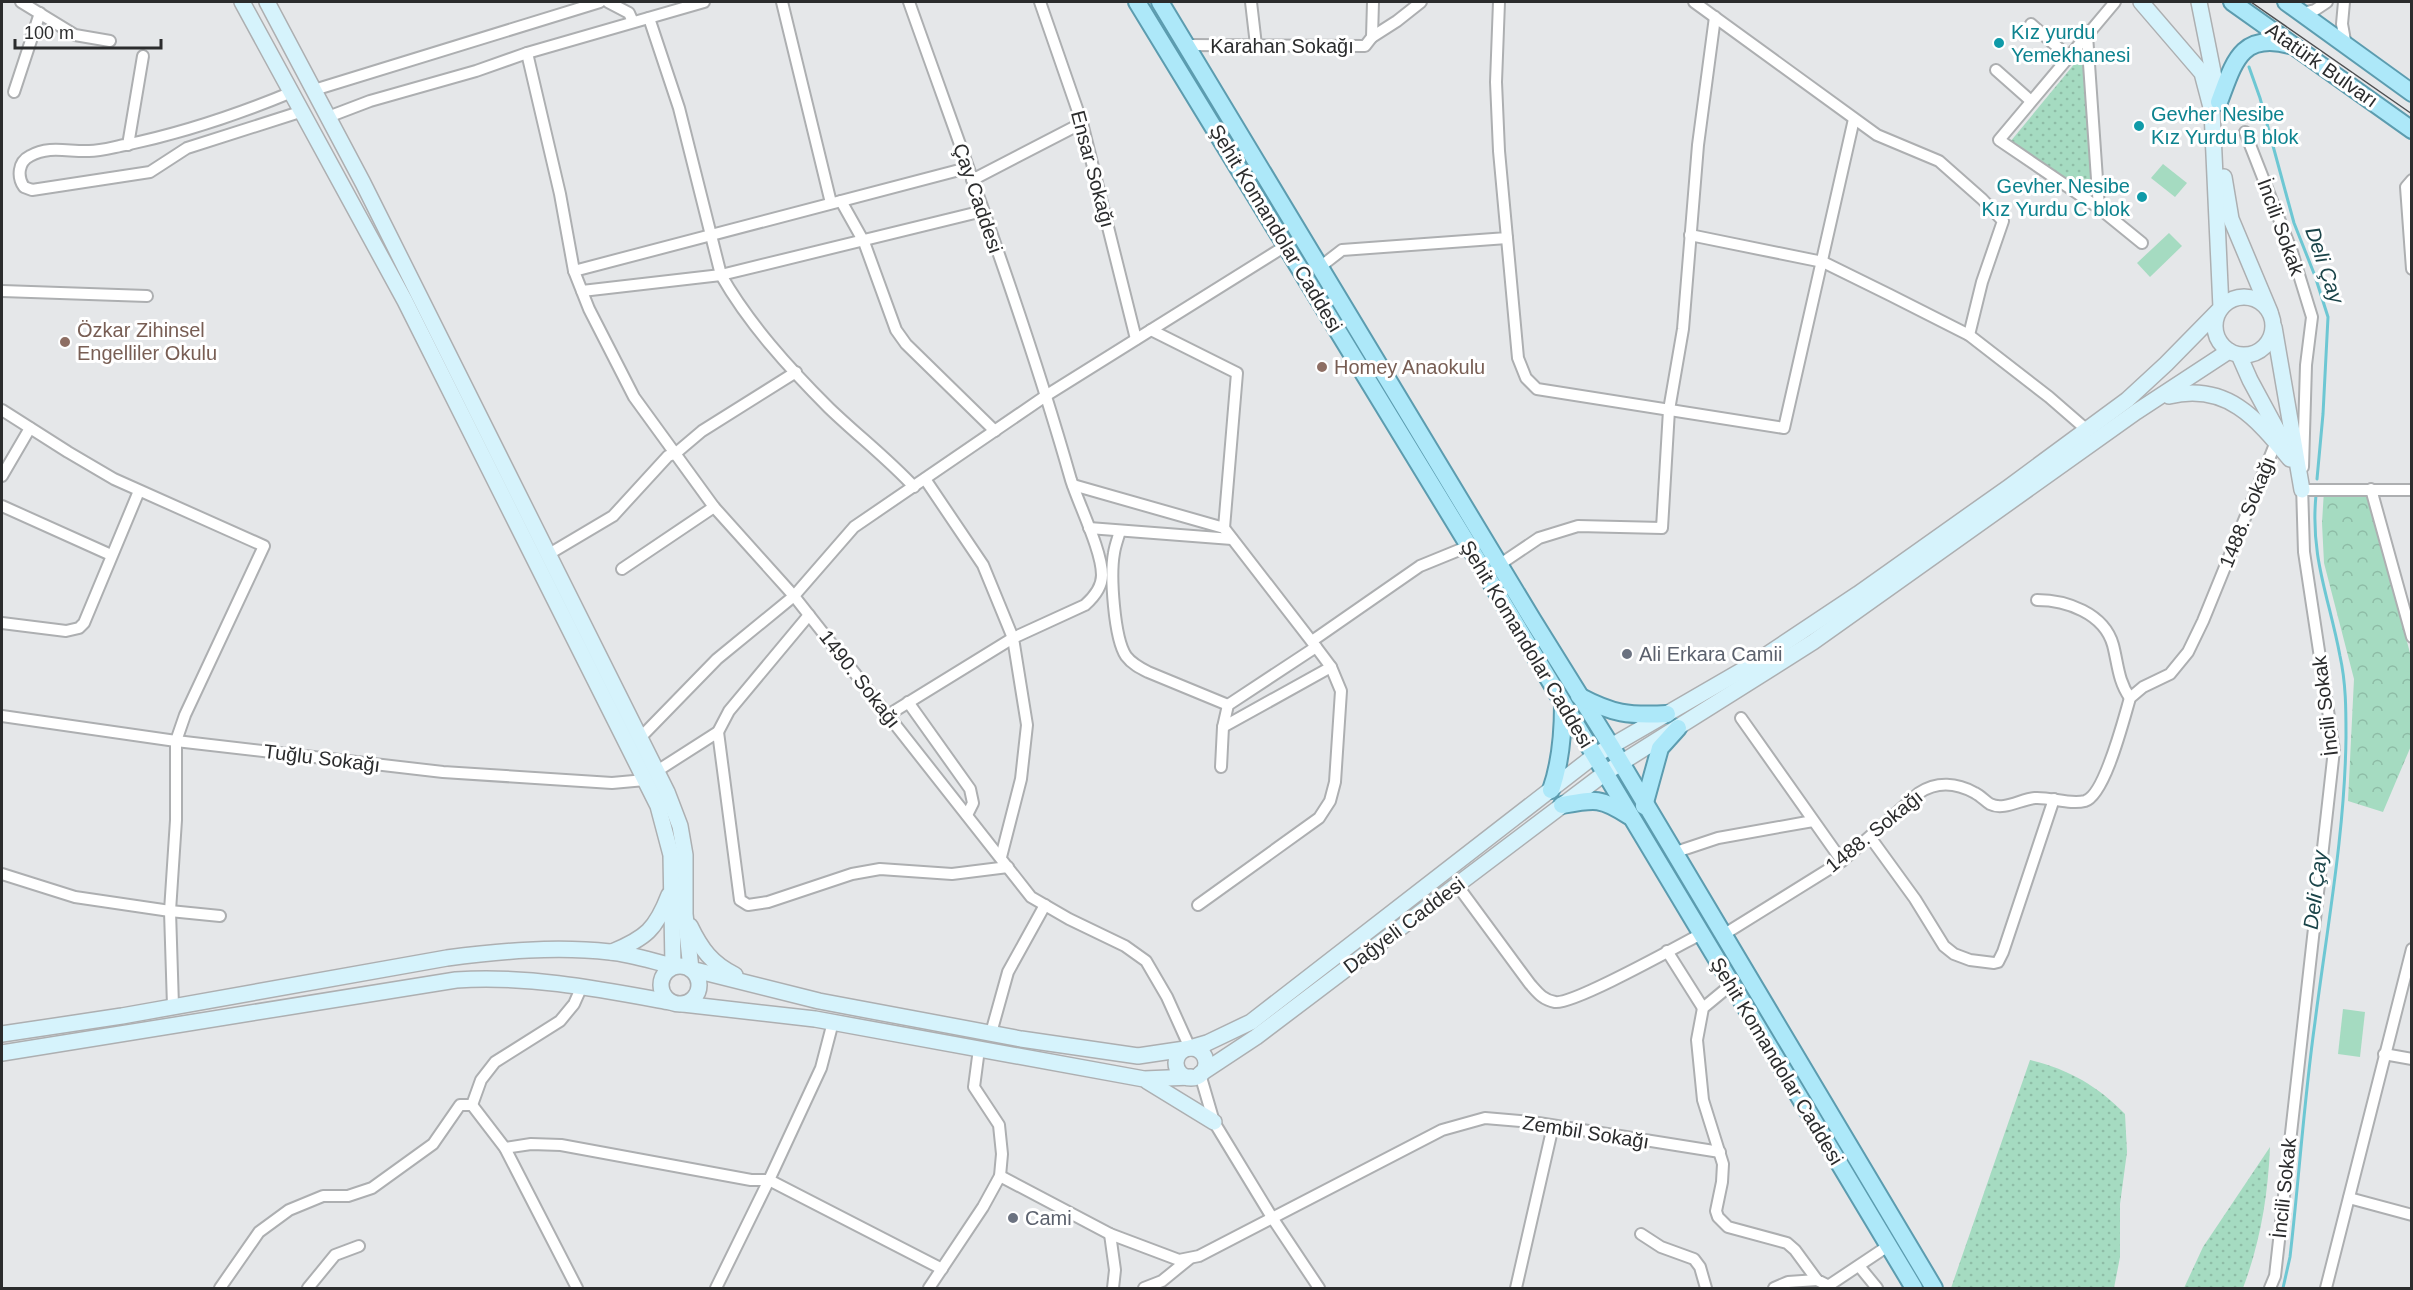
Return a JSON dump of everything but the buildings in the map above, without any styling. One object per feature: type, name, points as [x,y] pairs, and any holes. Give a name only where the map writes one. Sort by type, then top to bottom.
[{"type":"main road","name":"Şehit Komandolar Caddesi","points":[[1137,2],[1287,245],[1468,546],[1570,699],[1611,746],[1644,806],[1935,1288]]},
{"type":"main road","name":"Şehit Komandolar Caddesi","points":[[1160,2],[1499,565],[1570,699],[1594,756],[1914,1288]]},
{"type":"main road","name":"Atatürk Bulvarı","points":[[2232,2],[2412,129]]},
{"type":"main road","name":"Atatürk Bulvarı","points":[[2286,2],[2412,93]]},
{"type":"main road","points":[[2219,102],[2233,65],[2242,53],[2256,42],[2274,41],[2295,46]]},
{"type":"main road","points":[[1551,790],[1557,773],[1570,699],[1619,714],[1638,716],[1667,714]]},
{"type":"main road","points":[[1644,806],[1660,748],[1678,728]]},
{"type":"main road","points":[[1562,805],[1603,801],[1631,817]]},
{"type":"street","points":[[21,2],[75,35],[110,41]]},
{"type":"street","points":[[242,2],[410,310],[651,775],[680,826],[685,855],[685,914],[691,969],[698,980],[698,992],[694,998],[677,1003]]},
{"type":"street","points":[[267,2],[328,117],[640,737],[667,832],[671,855],[673,966]]},
{"type":"street","points":[[314,90],[600,2]]},
{"type":"street","points":[[608,2],[629,14],[633,22]]},
{"type":"street","points":[[328,117],[370,101],[704,2]]},
{"type":"street","points":[[782,2],[836,202],[864,242],[896,330],[906,344],[995,431]]},
{"type":"street","name":"Çay Caddesi","points":[[888,714],[1013,638],[1085,605],[1094,597],[1100,586],[1102,574],[1047,395],[909,2]]},
{"type":"street","name":"Ensar Sokağı","points":[[1040,2],[1082,123],[1136,339]]},
{"type":"street","points":[[1251,2],[1256,45]]},
{"type":"street","name":"Karahan Sokağı","points":[[1186,45],[1365,46],[1372,37],[1373,2]]},
{"type":"street","points":[[1372,37],[1421,2]]},
{"type":"street","points":[[1498,2],[1496,82],[1499,152],[1518,358],[1526,378],[1537,389],[1784,428],[1854,119]]},
{"type":"street","points":[[1694,2],[1877,135],[1939,161],[2003,221],[1982,282],[1969,335]]},
{"type":"street","points":[[2115,2],[1999,140],[2099,208],[2142,243]]},
{"type":"street","points":[[2141,2],[2202,73],[2212,111],[2222,308]]},
{"type":"street","points":[[2199,2],[2219,102],[2225,192],[2231,219],[2272,317],[2302,490]]},
{"type":"street","points":[[2302,13],[2316,10],[2327,2]]},
{"type":"street","points":[[2344,2],[2343,24],[2346,46]]},
{"type":"street","points":[[14,92],[40,13]]},
{"type":"street","points":[[1499,565],[1539,538],[1578,526],[1662,528],[1669,410],[1683,329],[1698,145],[1715,17]]},
{"type":"street","points":[[649,18],[679,108],[721,275],[730,291],[779,355],[830,408],[886,458],[914,487]]},
{"type":"street","points":[[2031,24],[2069,57]]},
{"type":"street","points":[[2087,35],[2099,208]]},
{"type":"street","name":"1490. Sokağı","points":[[527,53],[560,194],[574,271],[589,309],[634,398],[714,507],[794,596],[1031,897],[1125,946],[1146,961],[1167,997],[1187,1048]]},
{"type":"street","points":[[128,145],[142,56]]},
{"type":"street","points":[[1996,70],[2031,101]]},
{"type":"street","points":[[292,92],[239,114],[128,145],[90,152],[51,149],[40,152],[25,160],[20,172],[20,181],[24,187],[32,190],[150,172],[187,148],[303,111]]},
{"type":"street","points":[[972,180],[1082,123]]},
{"type":"street","name":"İncili Sokak","points":[[2245,132],[2292,252],[2312,317],[2306,365],[2302,490],[2304,552],[2334,750],[2275,1276],[2270,1288]]},
{"type":"street","points":[[574,271],[967,168]]},
{"type":"street","points":[[2412,180],[2406,187],[2412,269]]},
{"type":"street","points":[[582,291],[721,275],[864,242],[983,211]]},
{"type":"street","points":[[1690,235],[1823,262],[1969,335],[2049,397],[2087,430]]},
{"type":"street","points":[[1320,267],[1342,250],[1507,238]]},
{"type":"street","points":[[640,737],[717,660],[794,596],[854,528],[1047,395],[1287,245]]},
{"type":"street","points":[[2,291],[147,296]]},
{"type":"street","points":[[2248,297],[2257,300],[2272,317],[2271,339],[2265,346],[2249,355],[2234,353],[2222,345],[2217,336],[2215,326],[2217,316],[2229,301],[2248,297]]},
{"type":"street","name":"Dağyeli Caddesi","points":[[756,986],[819,1001],[1119,1054],[1148,1055],[1207,1043],[1251,1022],[1594,756],[1753,664],[1858,594],[2087,430],[2135,393],[2222,308]]},
{"type":"street","points":[[1151,330],[1237,373],[1224,528]]},
{"type":"street","points":[[2234,353],[2290,459],[2302,490]]},
{"type":"street","name":"Dağyeli Caddesi","points":[[1196,1076],[1256,1037],[1605,773],[1813,642],[2157,398],[2234,353]]},
{"type":"street","points":[[549,554],[612,516],[664,459],[676,453],[702,431],[796,372]]},
{"type":"street","points":[[2157,398],[2188,391],[2227,399],[2245,410],[2290,459]]},
{"type":"street","points":[[2,410],[68,452],[140,491],[264,546],[185,715],[176,741],[176,820],[170,911],[173,1006]]},
{"type":"street","points":[[2,476],[30,428]]},
{"type":"street","name":"1488. Sokağı","points":[[1723,935],[1842,861],[1919,793],[1938,784],[1959,787],[1991,804],[2000,806],[2031,798],[2082,802],[2094,795],[2116,744],[2130,698],[2138,690],[2170,674],[2188,652],[2203,621],[2276,442]]},
{"type":"street","points":[[925,479],[983,565],[1013,638],[1027,725],[1022,778],[1001,857]]},
{"type":"street","points":[[1073,485],[1224,528],[1331,667],[1341,691],[1335,782],[1330,801],[1319,818],[1198,905]]},
{"type":"street","points":[[2371,489],[2412,637]]},
{"type":"street","points":[[2302,490],[2412,490]]},
{"type":"street","points":[[2,623],[66,631],[79,628],[84,623],[140,491]]},
{"type":"street","points":[[2,506],[111,555]]},
{"type":"street","points":[[622,569],[714,507]]},
{"type":"street","points":[[1089,528],[1233,539]]},
{"type":"street","points":[[1120,531],[1114,553],[1112,577],[1120,646],[1127,658],[1137,667],[1228,705]]},
{"type":"street","points":[[1221,766],[1223,727],[1228,705],[1420,566],[1468,546]]},
{"type":"street","points":[[2037,600],[2055,601],[2074,607],[2103,627],[2112,641],[2120,680],[2130,698]]},
{"type":"street","points":[[651,775],[718,732],[729,711],[809,615]]},
{"type":"street","points":[[1223,727],[1331,667]]},
{"type":"street","points":[[908,702],[970,789],[973,803],[968,815]]},
{"type":"street","name":"Tuğlu Sokağı","points":[[2,716],[176,741],[490,776],[612,783],[651,775]]},
{"type":"street","points":[[1741,718],[1842,861]]},
{"type":"street","points":[[718,732],[738,891],[740,900],[748,905],[768,902],[852,874],[880,869],[952,874],[1008,867]]},
{"type":"street","points":[[1870,837],[1915,899],[1944,946],[1954,954],[1970,960],[1994,963],[1998,962],[2003,952],[2054,799]]},
{"type":"street","points":[[1673,853],[1718,838],[1813,821]]},
{"type":"street","points":[[2,874],[75,897],[170,911],[220,915]]},
{"type":"street","points":[[1457,885],[1542,998],[1558,1003],[1583,995],[1701,934]]},
{"type":"street","points":[[612,952],[640,939],[653,928],[661,916],[672,886]]},
{"type":"street","points":[[991,1033],[1008,972],[1045,905]]},
{"type":"street","points":[[685,914],[707,956],[722,969],[756,986]]},
{"type":"street","points":[[2,1034],[472,955],[541,949],[612,952],[673,966]]},
{"type":"street","points":[[2326,1288],[2412,949]]},
{"type":"street","points":[[1667,951],[1703,1008]]},
{"type":"street","points":[[677,1003],[662,992],[661,980],[668,969],[673,966],[679,965],[756,986]]},
{"type":"street","points":[[2,1053],[456,980],[490,978],[582,986],[677,1003],[833,1022],[1144,1079],[1196,1076],[1205,1066],[1205,1057],[1199,1050],[1187,1048],[1178,1056],[1176,1066],[1182,1074],[1196,1076]]},
{"type":"street","points":[[1732,984],[1703,1008],[1697,1040],[1703,1100],[1723,1164],[1722,1182],[1716,1204],[1718,1217],[1728,1227],[1787,1243],[1824,1285]]},
{"type":"street","points":[[472,1105],[481,1080],[495,1062],[560,1021],[574,1004],[582,986]]},
{"type":"street","points":[[716,1288],[821,1068],[833,1022]]},
{"type":"street","points":[[929,1288],[983,1207],[1000,1176],[1002,1154],[999,1125],[974,1087],[979,1049]]},
{"type":"street","points":[[2384,1054],[2412,1059]]},
{"type":"street","points":[[1196,1076],[1214,1122],[1273,1219],[1319,1288]]},
{"type":"street","points":[[1144,1079],[1214,1122]]},
{"type":"street","points":[[220,1288],[259,1232],[289,1210],[323,1196],[348,1196],[372,1188],[433,1144],[460,1105],[472,1105]]},
{"type":"street","points":[[472,1105],[505,1148],[577,1288]]},
{"type":"street","name":"Zembil Sokağı","points":[[1144,1288],[1162,1281],[1190,1259],[1273,1219],[1442,1130],[1485,1118],[1553,1126],[1720,1152]]},
{"type":"street","points":[[1516,1288],[1553,1126]]},
{"type":"street","points":[[505,1148],[531,1144],[561,1145],[751,1180],[769,1180],[942,1269]]},
{"type":"street","points":[[1000,1176],[1110,1234],[1169,1257],[1190,1259]]},
{"type":"street","points":[[2349,1198],[2412,1215]]},
{"type":"street","points":[[1110,1234],[1115,1270],[1113,1288]]},
{"type":"street","points":[[1641,1234],[1661,1247],[1694,1259],[1700,1267],[1706,1288]]},
{"type":"street","points":[[308,1288],[335,1255],[359,1246]]},
{"type":"street","points":[[1774,1288],[1788,1282],[1824,1285],[1859,1266],[1888,1246]]},
{"type":"street","points":[[1859,1266],[1877,1288]]},
{"type":"green space","points":[[2085,51],[2097,204],[2010,142]]},
{"type":"green space","points":[[2163,164],[2187,183],[2175,197],[2151,178]]},
{"type":"green space","points":[[2169,233],[2182,246],[2150,277],[2137,263]]},
{"type":"green space","points":[[2324,490],[2368,491],[2411,657],[2411,746],[2383,812],[2348,801],[2354,679],[2324,563],[2322,523]]},
{"type":"green space","points":[[2343,1009],[2365,1012],[2360,1057],[2338,1054]]},
{"type":"green space","points":[[2030,1060],[2057,1068],[2082,1080],[2104,1095],[2125,1114],[2127,1152],[2120,1204],[2120,1257],[2114,1288],[1951,1288]]},
{"type":"green space","points":[[2270,1147],[2262,1219],[2243,1288],[2184,1288],[2203,1247]]},
{"type":"waterway","name":"Deli Çay","points":[[2249,67],[2260,98],[2294,223],[2328,317],[2317,479]]},
{"type":"waterway","name":"Deli Çay","points":[[2283,1288],[2290,1257],[2315,1022],[2335,880],[2345,773],[2345,686],[2318,558],[2316,495]]},
{"type":"tram line","points":[[2251,2],[2412,114]]},
{"type":"place","name":"Kız yurdu Yemekhanesi","points":[[1999,43]]},
{"type":"place","name":"Gevher Nesibe Kız Yurdu B blok","points":[[2139,126]]},
{"type":"place","name":"Gevher Nesibe Kız Yurdu C blok","points":[[2142,197]]},
{"type":"place","name":"Özkar Zihinsel Engelliler Okulu","points":[[65,342]]},
{"type":"place","name":"Homey Anaokulu","points":[[1322,367]]},
{"type":"place","name":"Ali Erkara Camii","points":[[1627,654]]},
{"type":"place","name":"Cami","points":[[1013,1218]]}]
